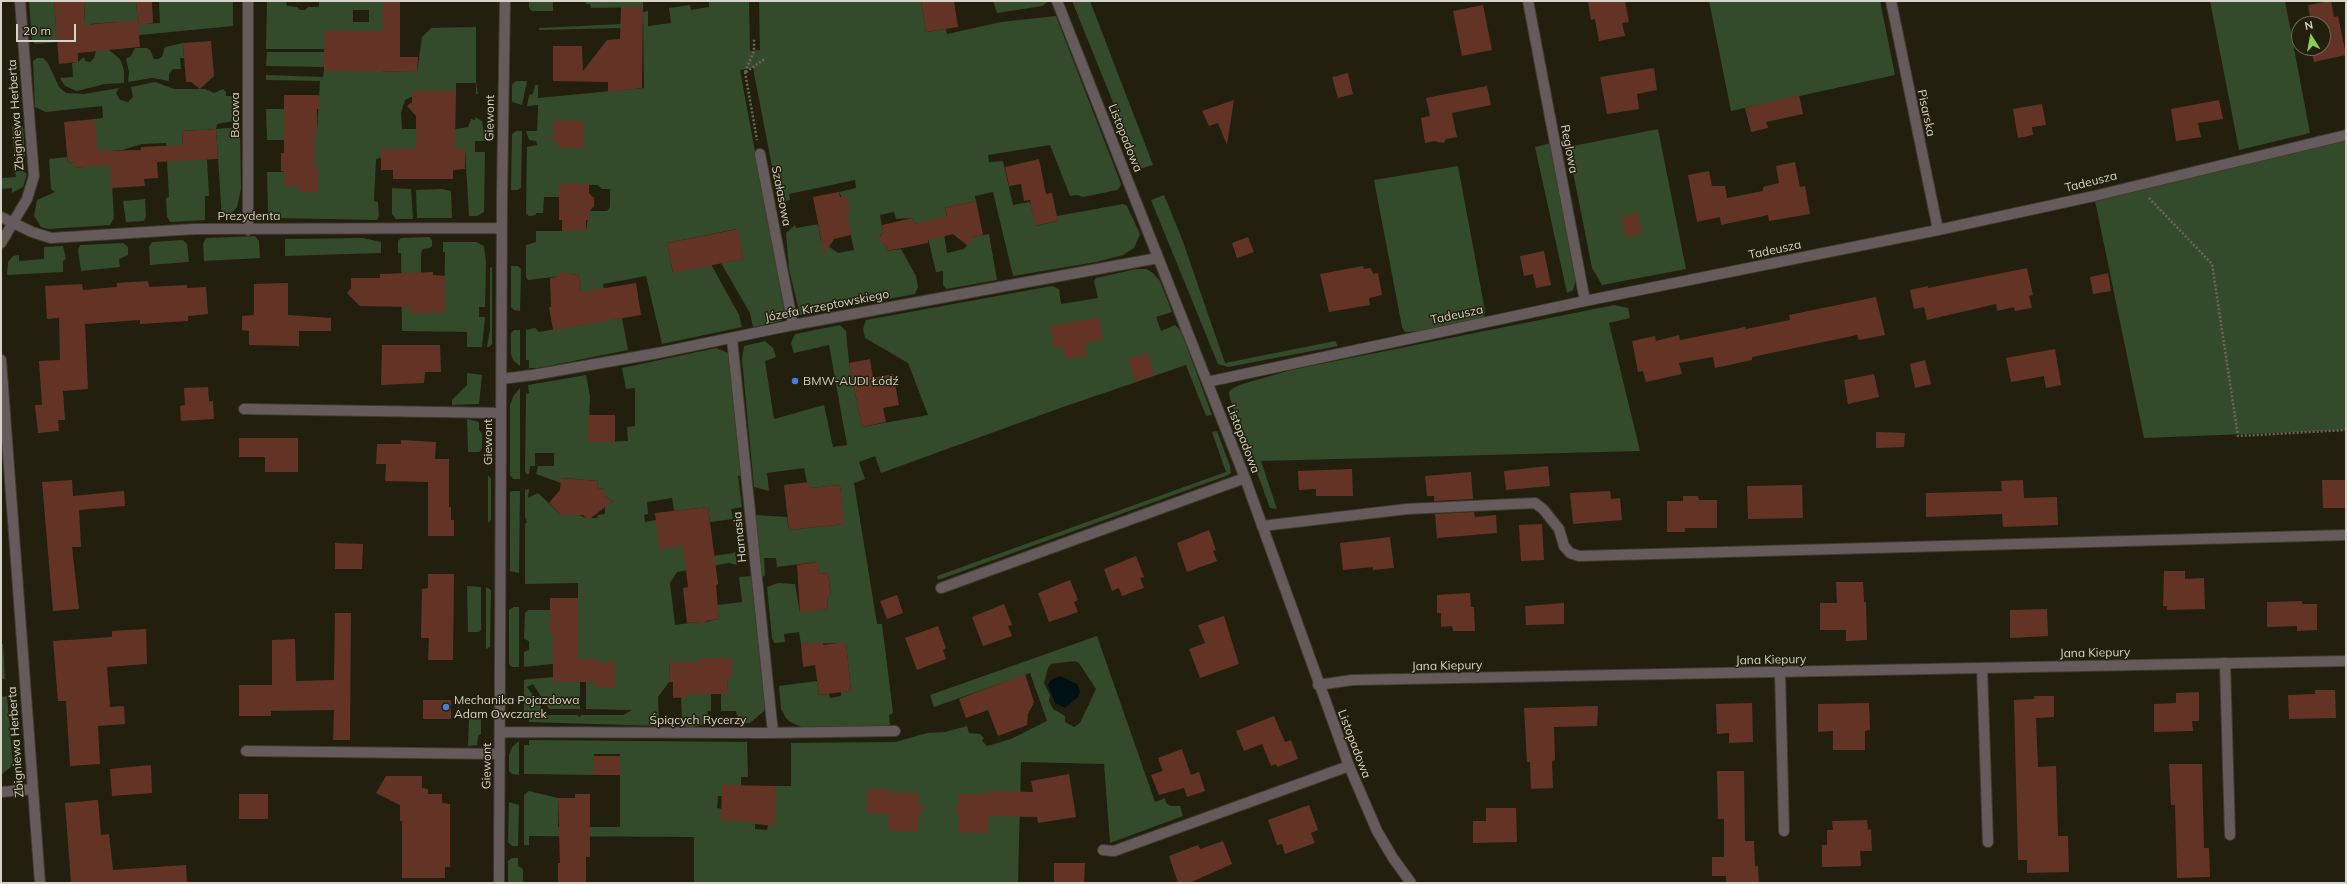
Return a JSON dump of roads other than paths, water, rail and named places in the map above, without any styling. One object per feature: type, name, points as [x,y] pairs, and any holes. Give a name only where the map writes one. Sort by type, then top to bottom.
[{"type":"street","name":"Zbigniewa Herberta","points":[[1,243],[28,199],[34,176],[20,1]]},
{"type":"street","name":"Bacowa","points":[[248,1],[248,230]]},
{"type":"street","name":"Giewont","points":[[499,883],[502,228],[505,1]]},
{"type":"street","name":"Listopadowa","points":[[1057,1],[1245,478],[1348,766],[1377,831],[1393,858],[1411,883]]},
{"type":"street","name":"Reglowa","points":[[1528,1],[1585,301]]},
{"type":"street","name":"Pisarska","points":[[1891,1],[1938,230]]},
{"type":"street","name":"Tadeusza","points":[[1207,382],[1585,301],[1938,230],[2346,135]]},
{"type":"street","name":"Szałasowa","points":[[760,154],[793,324]]},
{"type":"street","name":"Prezydenta","points":[[1,217],[42,236],[51,238],[150,230],[502,228]]},
{"type":"street","name":"Józefa Krzeptowskiego","points":[[501,378],[533,375],[732,339],[793,324],[1158,258]]},
{"type":"street","name":"Harnasia","points":[[732,339],[773,733]]},
{"type":"street","name":"Zbigniewa Herberta","points":[[1,360],[40,883]]},
{"type":"street","points":[[244,410],[501,413]]},
{"type":"street","points":[[941,588],[1245,478]]},
{"type":"street","points":[[1262,526],[1406,509],[1535,503],[1543,509],[1559,529],[1564,546],[1570,553],[1578,556],[2346,535]]},
{"type":"street","name":"Jana Kiepury","points":[[1318,685],[1352,680],[2346,661]]},
{"type":"street","points":[[2225,663],[2230,835]]},
{"type":"street","points":[[1982,668],[1988,842]]},
{"type":"street","points":[[1780,672],[1784,831]]},
{"type":"street","name":"Śpiących Rycerzy","points":[[500,732],[773,733],[895,731]]},
{"type":"street","points":[[246,751],[500,754]]},
{"type":"street","points":[[1103,850],[1114,851],[1348,766]]},
{"type":"street","points":[[1,792],[33,789]]},
{"type":"place","name":"BMW-AUDI Łódź","points":[[795,381]]},
{"type":"place","name":"Mechanika Pojazdowa Adam Owczarek","points":[[446,707]]}]
